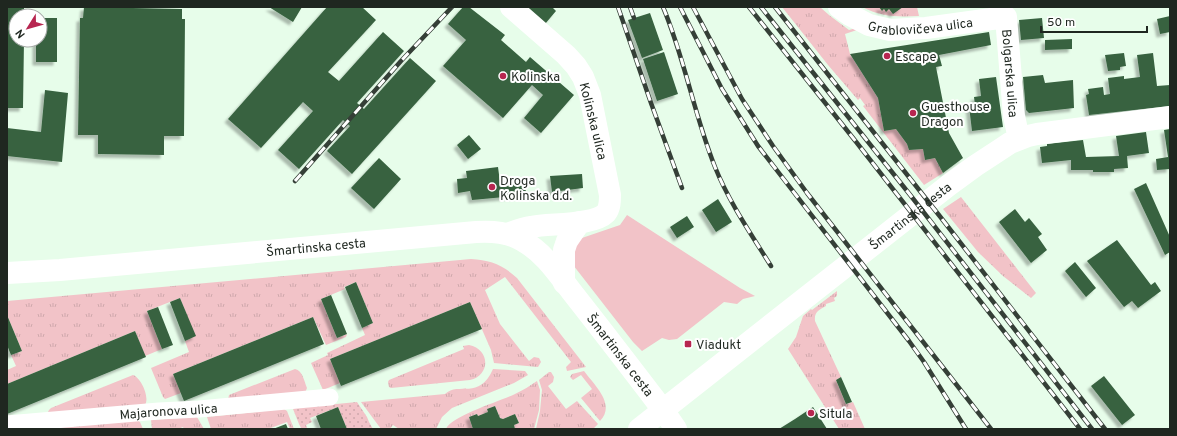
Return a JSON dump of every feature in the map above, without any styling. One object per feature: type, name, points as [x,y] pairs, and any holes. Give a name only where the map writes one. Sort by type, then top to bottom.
[{"type":"main road","name":"Kolinska ulica","points":[[507,234],[530,227],[580,222],[597,218],[606,212],[609,205],[608,188],[588,88],[583,77],[572,62],[510,7]]},
{"type":"main road","name":"Grablovičeva ulica","points":[[839,7],[850,15],[869,25],[890,30],[920,29],[1006,12]]},
{"type":"main road","name":"Bolgarska ulica","points":[[1006,12],[1014,116],[1019,139]]},
{"type":"main road","name":"Šmartinska cesta","points":[[7,273],[60,270],[483,232],[507,234],[523,240],[539,252],[663,410],[949,185],[975,166],[1019,139],[1037,134],[1170,117]]},
{"type":"main road","points":[[564,283],[564,250],[567,241],[580,222]]},
{"type":"main road","points":[[639,429],[663,410],[676,429]]},
{"type":"street","name":"Majaronova ulica","points":[[7,424],[330,397]]},
{"type":"green space","points":[[782,7],[820,7],[849,30],[856,28],[857,30],[845,34],[850,54],[878,98],[884,131],[896,129],[907,144],[909,150],[923,149],[925,160],[935,158],[943,173],[924,185],[863,106],[865,105],[860,98],[858,100]]},
{"type":"green space","points":[[862,7],[917,7],[919,16],[890,16],[876,13]]},
{"type":"green space","points":[[961,197],[1036,293],[1031,298],[1003,276],[978,252],[943,209]]},
{"type":"green space","points":[[627,215],[740,288],[755,296],[743,299],[737,304],[724,302],[677,339],[669,340],[662,338],[642,351],[633,342],[570,261],[579,239],[620,225]]},
{"type":"green space","points":[[471,259],[496,264],[517,278],[586,367],[567,371],[566,367],[571,362],[505,277],[485,290],[500,324],[529,361],[534,357],[539,358],[541,362],[538,367],[494,363],[491,350],[470,302],[330,359],[340,383],[323,390],[311,363],[328,355],[327,353],[365,335],[362,328],[373,323],[356,282],[344,287],[345,289],[321,299],[337,338],[347,334],[346,337],[326,345],[313,317],[173,374],[181,393],[165,399],[151,368],[189,352],[185,341],[195,336],[180,298],[147,311],[162,349],[145,356],[135,331],[7,384],[7,370],[16,366],[11,355],[22,351],[7,315],[7,301]]},
{"type":"green space","points":[[837,291],[837,296],[834,298],[835,301],[826,304],[826,306],[815,315],[815,321],[841,377],[836,380],[846,404],[853,402],[865,429],[839,429],[788,349],[796,337],[803,316]]},
{"type":"green space","points":[[469,345],[476,347],[481,351],[484,357],[484,368],[482,373],[477,377],[470,380],[389,387],[389,380],[464,349],[463,346]]},
{"type":"green space","points":[[295,369],[300,372],[303,377],[307,388],[305,393],[228,400],[229,395]]},
{"type":"green space","points":[[493,369],[525,371],[528,375],[514,383],[452,408],[442,417],[436,429],[399,429],[393,425],[390,429],[381,429],[361,402],[445,394],[456,389],[475,388],[482,385]]},
{"type":"green space","points":[[584,371],[598,389],[605,402],[606,408],[600,421],[581,398],[592,389],[581,375],[573,380],[570,377],[572,374]]},
{"type":"green space","points":[[551,372],[554,377],[553,382],[548,386],[566,409],[577,401],[598,424],[593,429],[536,429],[540,411],[542,390],[539,380]]},
{"type":"green space","points":[[133,375],[142,384],[146,393],[145,405],[47,414],[51,408]]},
{"type":"green space","points":[[537,381],[540,390],[539,410],[534,429],[515,429],[514,425],[519,423],[515,414],[503,419],[500,418],[495,406],[487,409],[488,412],[478,416],[477,414],[469,417],[473,429],[446,429],[450,424],[466,414],[515,394]]},
{"type":"green space","points":[[357,402],[373,429],[347,429],[338,407],[310,418],[312,422],[306,425],[307,428],[301,428],[293,409],[295,408]]},
{"type":"green space","points":[[284,409],[287,411],[294,429],[290,429],[287,422],[268,429],[211,429],[207,417]]},
{"type":"green space","points":[[134,417],[140,422],[143,429],[49,429]]},
{"type":"green space","points":[[197,417],[204,429],[184,429],[183,427],[178,429],[152,429],[151,420]]},
{"type":"building","points":[[7,7],[24,7],[8,8],[8,48],[24,48],[23,108],[7,108]]},
{"type":"building","points":[[84,7],[182,9],[182,19],[185,19],[184,136],[164,136],[164,155],[98,154],[98,135],[78,135],[80,18],[83,18]]},
{"type":"building","points":[[269,7],[302,7],[293,22]]},
{"type":"building","points":[[327,7],[362,7],[376,20],[328,72],[339,81],[383,32],[404,51],[357,103],[364,109],[410,58],[436,81],[352,174],[327,151],[350,126],[343,120],[299,169],[278,150],[313,111],[303,102],[261,148],[228,119]]},
{"type":"building","name":"Kolinska","points":[[463,7],[469,7],[505,35],[501,40],[526,62],[530,57],[574,95],[541,133],[524,118],[543,95],[532,85],[503,118],[443,66],[466,40],[448,24]]},
{"type":"building","points":[[525,7],[552,7],[556,11],[545,24]]},
{"type":"building","points":[[879,7],[903,7],[893,14],[889,9],[886,12],[884,9],[882,11]]},
{"type":"building","points":[[650,13],[663,50],[642,58],[628,20]]},
{"type":"building","points":[[1170,16],[1170,32],[1160,34],[1157,19]]},
{"type":"building","points":[[48,18],[57,18],[57,62],[36,62],[36,48],[48,48]]},
{"type":"building","points":[[1042,18],[1044,38],[1021,40],[1019,20]]},
{"type":"building","name":"Guesthouse Dragon","points":[[989,32],[991,45],[939,55],[942,66],[936,67],[949,133],[963,158],[943,173],[935,158],[925,160],[923,149],[909,150],[907,144],[896,129],[884,131],[878,98],[850,54]]},
{"type":"building","points":[[1072,39],[1072,49],[1045,50],[1045,40]]},
{"type":"building","points":[[664,52],[678,94],[657,101],[643,59]]},
{"type":"building","points":[[1124,53],[1126,66],[1120,67],[1120,70],[1108,71],[1105,55]]},
{"type":"building","points":[[1153,53],[1157,86],[1170,85],[1170,106],[1089,115],[1086,95],[1089,94],[1088,89],[1103,87],[1104,95],[1110,94],[1108,78],[1124,76],[1124,79],[1140,77],[1137,55]]},
{"type":"building","points":[[1043,75],[1045,83],[1073,80],[1074,108],[1029,113],[1026,110],[1023,77]]},
{"type":"building","points":[[996,77],[1003,127],[972,131],[969,106],[975,105],[974,97],[981,96],[979,79]]},
{"type":"building","points":[[45,90],[68,93],[62,162],[7,156],[7,128],[41,132]]},
{"type":"building","points":[[1170,129],[1170,169],[1157,170],[1156,159],[1168,157],[1164,130]]},
{"type":"building","points":[[1146,132],[1149,153],[1127,156],[1128,168],[1114,169],[1114,172],[1093,172],[1093,170],[1071,170],[1071,160],[1042,163],[1040,147],[1047,146],[1047,144],[1083,140],[1086,157],[1119,156],[1116,136]]},
{"type":"building","points":[[469,135],[481,149],[468,159],[457,145]]},
{"type":"building","points":[[379,158],[401,179],[374,209],[351,188]]},
{"type":"building","name":"Droga Kolinska d.d.","points":[[498,167],[500,182],[525,180],[526,195],[472,200],[470,191],[458,193],[457,179],[467,178],[466,171]]},
{"type":"building","name":"Droga Kolinska d.d.","points":[[582,174],[583,188],[552,192],[550,176]]},
{"type":"building","points":[[1146,183],[1170,237],[1170,252],[1165,255],[1134,189]]},
{"type":"building","points":[[718,199],[732,222],[716,232],[702,210]]},
{"type":"building","points":[[1015,209],[1025,222],[1029,218],[1042,234],[1038,237],[1047,250],[1031,263],[999,222]]},
{"type":"building","points":[[687,216],[694,227],[677,238],[670,227]]},
{"type":"building","points":[[1117,240],[1151,285],[1155,282],[1161,291],[1138,308],[1132,301],[1124,307],[1087,261]]},
{"type":"building","points":[[1075,262],[1096,288],[1086,297],[1065,271]]},
{"type":"building","points":[[356,282],[373,323],[362,328],[345,287]]},
{"type":"building","points":[[331,295],[347,334],[337,338],[321,299]]},
{"type":"building","points":[[180,298],[196,336],[185,341],[170,302]]},
{"type":"building","points":[[470,302],[482,329],[341,386],[330,359]]},
{"type":"building","points":[[158,307],[173,345],[162,349],[147,311]]},
{"type":"building","points":[[7,315],[22,351],[11,355],[7,345]]},
{"type":"building","points":[[313,317],[324,344],[184,401],[173,374]]},
{"type":"building","points":[[135,331],[146,357],[7,414],[7,384]]},
{"type":"building","points":[[1104,376],[1135,415],[1122,425],[1091,386]]},
{"type":"building","points":[[841,377],[852,402],[846,404],[836,380]]},
{"type":"building","points":[[495,406],[500,418],[503,419],[515,414],[519,423],[514,425],[515,429],[473,429],[469,417],[477,414],[478,416],[488,412],[487,409]]},
{"type":"building","points":[[338,407],[347,429],[321,429],[316,416]]},
{"type":"building","name":"Situla","points":[[813,407],[827,429],[779,429],[795,419]]},
{"type":"building","points":[[286,424],[288,429],[273,429]]},
{"type":"railway","points":[[295,181],[401,61],[452,7]]},
{"type":"railway","points":[[618,7],[682,188]]},
{"type":"railway","points":[[630,7],[634,18]]},
{"type":"railway","points":[[663,7],[671,27],[701,127],[715,167],[748,230],[771,266]]},
{"type":"railway","points":[[680,7],[722,89],[758,146],[909,341],[966,429]]},
{"type":"railway","points":[[693,7],[742,99],[773,146],[807,193],[991,429]]},
{"type":"railway","points":[[749,7],[1080,429]]},
{"type":"railway","points":[[761,7],[911,196],[1092,429]]},
{"type":"railway","points":[[775,7],[1105,429]]},
{"type":"place","name":"Escape","points":[[887,56]]},
{"type":"place","name":"Kolinska","points":[[503,76]]},
{"type":"place","name":"Guesthouse Dragon","points":[[913,113]]},
{"type":"place","name":"Droga Kolinska d.d.","points":[[492,187]]},
{"type":"place","name":"Viadukt","points":[[688,344]]},
{"type":"place","name":"Situla","points":[[811,413]]}]
